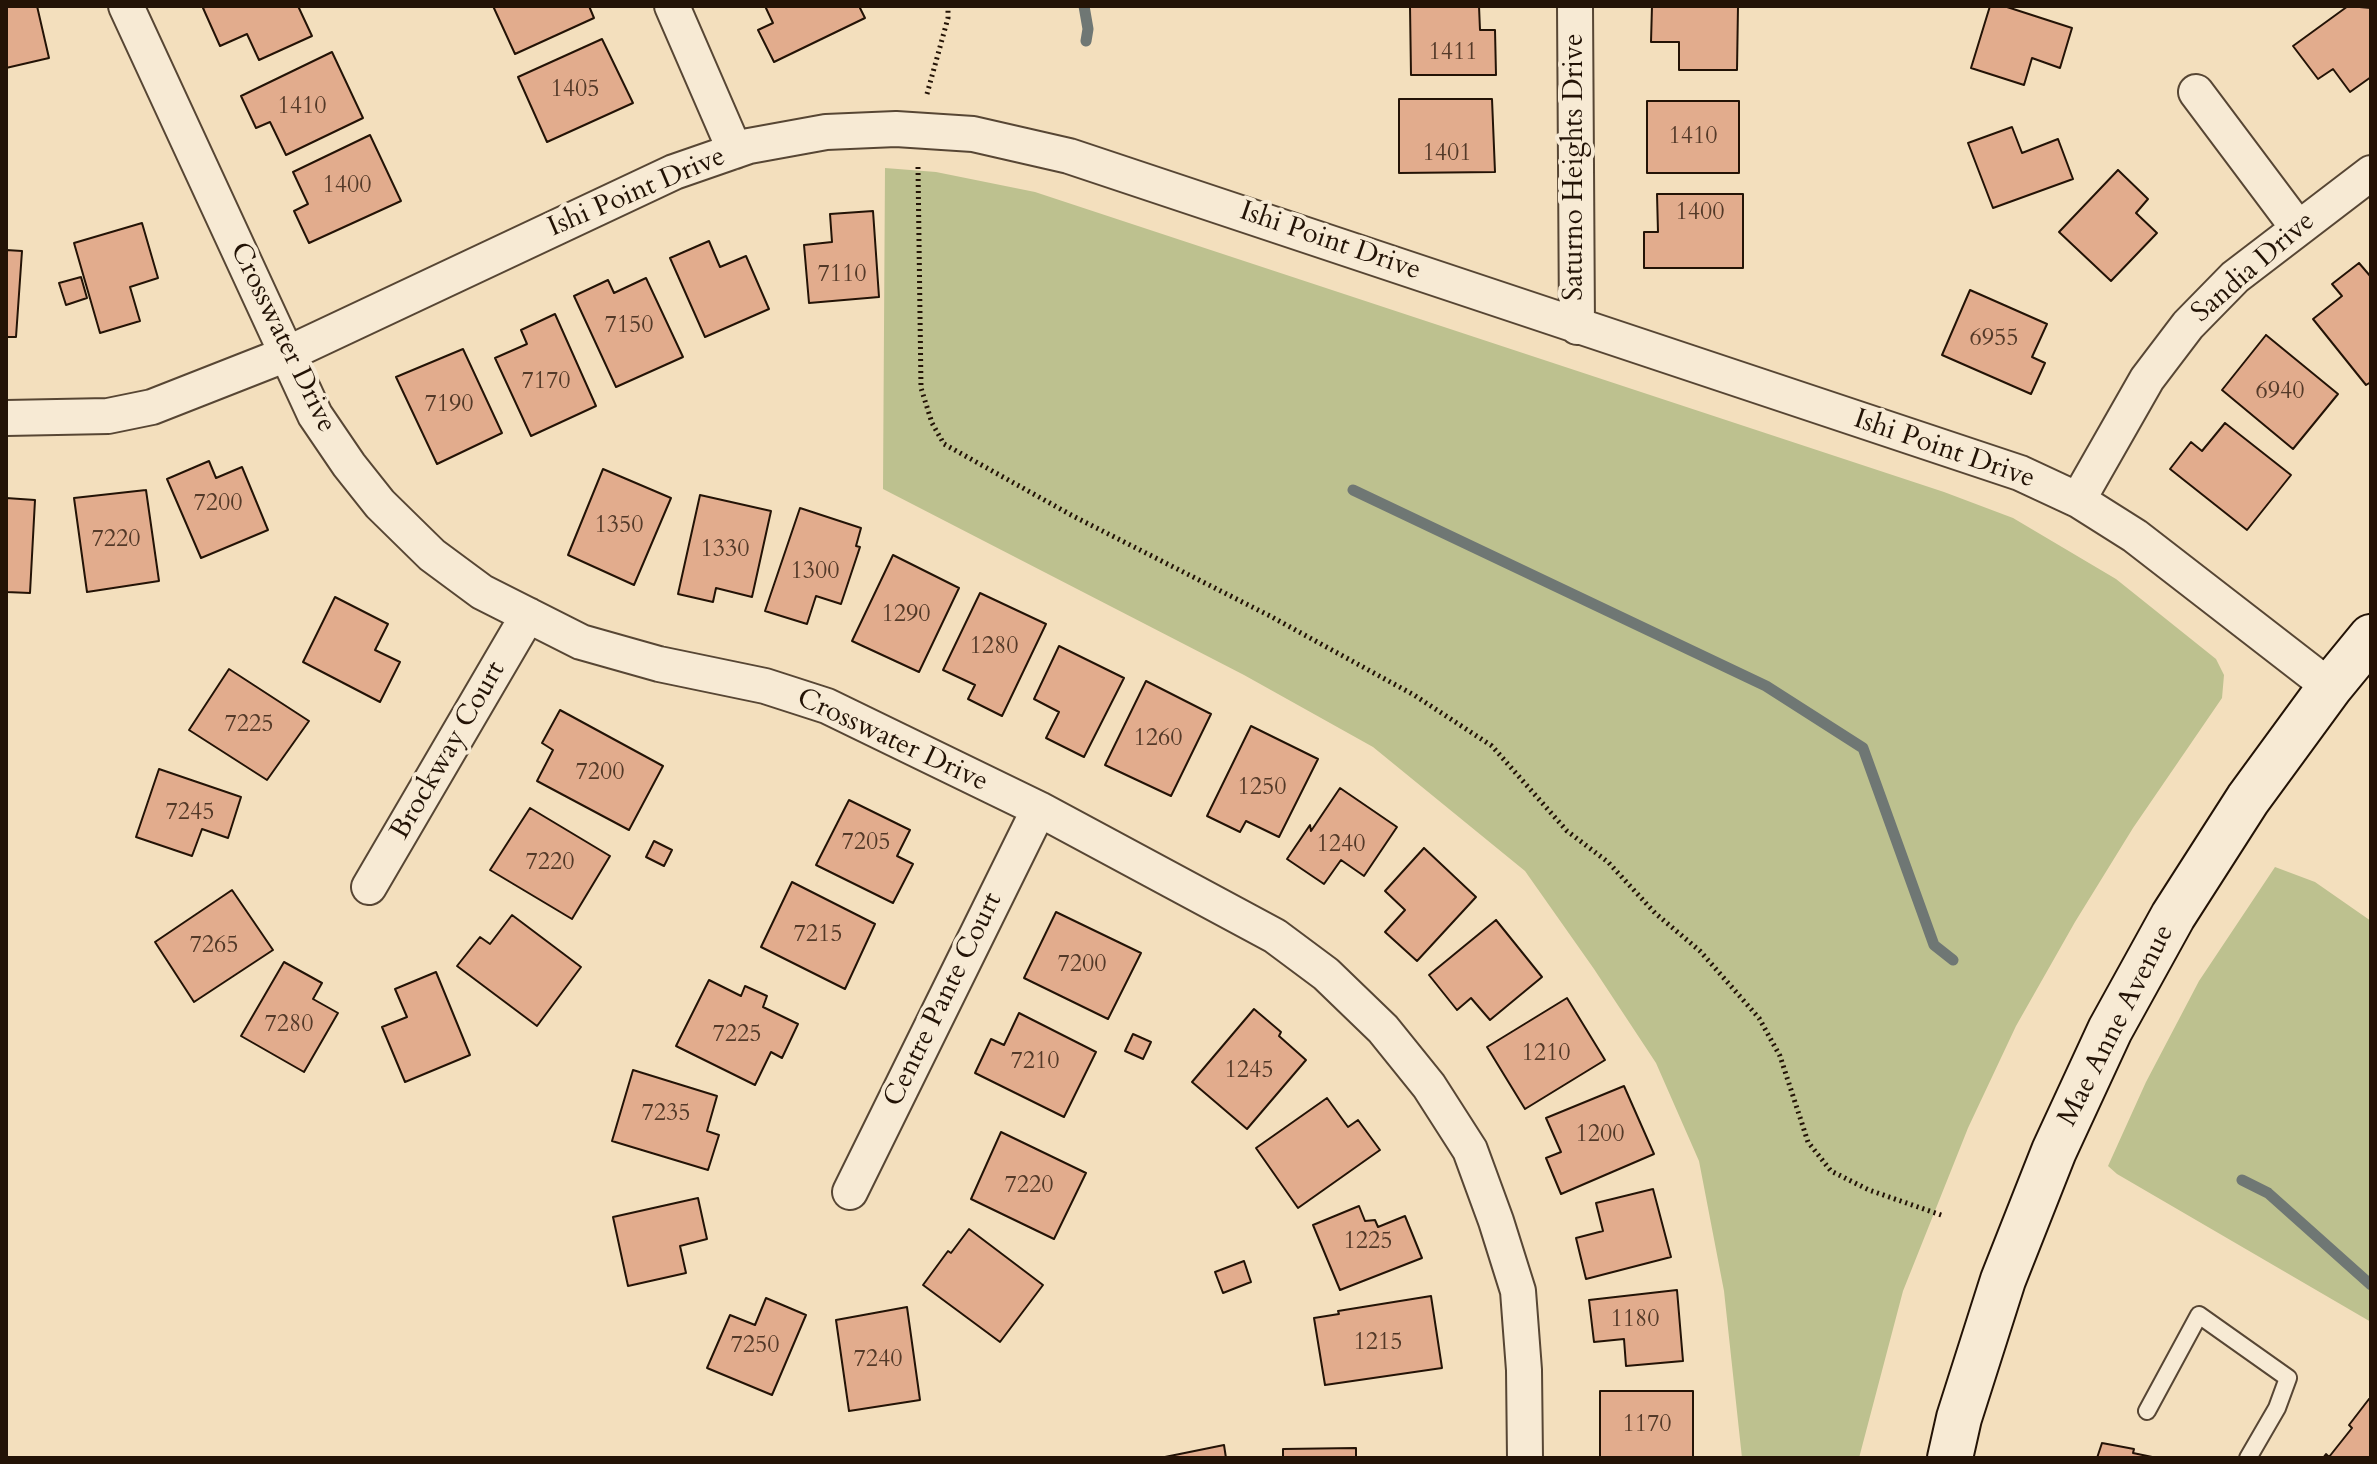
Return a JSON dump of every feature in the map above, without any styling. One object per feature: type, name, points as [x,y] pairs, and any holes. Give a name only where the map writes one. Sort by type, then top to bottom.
[{"type":"main road","name":"Mae Anne Avenue","points":[[1950,1458],[1959,1418],[2003,1280],[2054,1151],[2110,1030],[2173,916],[2248,799],[2330,687],[2371,637]]},
{"type":"street","name":"Crosswater Drive","points":[[126,6],[315,415],[380,504],[432,555],[482,592],[581,642],[659,664],[765,686],[827,706],[1039,809],[1275,936],[1326,974],[1383,1029],[1429,1086],[1470,1150],[1518,1291],[1524,1370],[1525,1458]]},
{"type":"street","points":[[672,6],[735,151]]},
{"type":"street","name":"Saturno Heights Drive","points":[[1575,6],[1577,327]]},
{"type":"street","points":[[2196,92],[2298,228]]},
{"type":"street","name":"Ishi Point Drive","points":[[6,418],[108,416],[152,407],[287,354],[674,172],[749,146],[826,132],[917,130],[973,134],[1069,156],[2020,473],[2078,500],[2135,536],[2330,687]]},
{"type":"street","name":"Sandia Drive","points":[[2078,500],[2147,379],[2188,325],[2235,277],[2371,173]]},
{"type":"street","name":"Brockway Court","points":[[369,887],[528,615]]},
{"type":"street","name":"Centre Pante Court","points":[[850,1192],[1039,809]]},
{"type":"lane","points":[[2147,1411],[2199,1315],[2288,1378],[2277,1408],[2248,1458]]},
{"type":"path","points":[[948,6],[948,18],[917,130],[921,388],[932,423],[944,444],[1073,516],[1270,616],[1401,688],[1492,746],[1567,831],[1608,862],[1655,913],[1700,951],[1759,1018],[1780,1056],[1808,1142],[1831,1171],[1869,1190],[1944,1216]]},
{"type":"green space","points":[[885,168],[936,172],[1035,192],[1944,492],[2013,518],[2116,579],[2216,659],[2224,675],[2222,698],[2133,828],[2075,922],[2016,1026],[1968,1128],[1903,1291],[1859,1458],[1742,1458],[1724,1291],[1699,1161],[1656,1063],[1525,871],[1373,747],[1244,675],[883,489]]},
{"type":"green space","points":[[2275,867],[2315,882],[2371,921],[2371,1322],[2108,1166],[2146,1082],[2199,981]]},
{"type":"building","points":[[6,6],[37,6],[49,58],[6,68]]},
{"type":"building","points":[[298,6],[312,36],[259,60],[247,34],[220,46],[203,8]]},
{"type":"building","points":[[493,6],[589,6],[594,18],[515,54]]},
{"type":"building","points":[[765,6],[859,6],[865,18],[774,62],[758,30],[773,23]]},
{"type":"building","points":[[1410,6],[1479,6],[1480,30],[1495,30],[1496,75],[1411,75]]},
{"type":"building","points":[[1652,6],[1738,6],[1737,70],[1679,70],[1679,42],[1651,42]]},
{"type":"building","points":[[1990,6],[2004,6],[2072,28],[2060,68],[2032,58],[2024,85],[1971,68]]},
{"type":"building","points":[[2348,6],[2371,8],[2371,77],[2350,92],[2333,69],[2318,79],[2293,46]]},
{"type":"building","points":[[602,39],[633,103],[547,142],[518,77]]},
{"type":"building","points":[[332,52],[363,118],[286,155],[270,122],[256,128],[241,96]]},
{"type":"building","points":[[1399,99],[1492,99],[1495,172],[1399,173]]},
{"type":"building","points":[[1647,101],[1739,101],[1739,173],[1647,173]]},
{"type":"building","points":[[2012,127],[2022,153],[2058,139],[2073,179],[1993,208],[1968,143]]},
{"type":"building","points":[[370,135],[401,201],[309,243],[294,211],[308,204],[293,172]]},
{"type":"building","points":[[2118,170],[2148,199],[2136,213],[2157,233],[2111,281],[2059,232]]},
{"type":"building","points":[[1657,194],[1743,194],[1743,268],[1644,268],[1644,232],[1658,232]]},
{"type":"building","points":[[873,211],[879,297],[809,303],[804,245],[832,242],[830,214]]},
{"type":"building","points":[[142,223],[158,278],[130,287],[140,321],[100,333],[74,243]]},
{"type":"building","points":[[709,241],[720,267],[746,256],[769,309],[705,337],[670,258]]},
{"type":"building","points":[[6,250],[22,251],[16,337],[6,337]]},
{"type":"building","points":[[2359,263],[2371,277],[2371,382],[2366,385],[2313,319],[2342,296],[2332,284]]},
{"type":"building","points":[[81,277],[87,298],[66,305],[59,283]]},
{"type":"building","points":[[646,278],[683,357],[616,387],[574,296],[608,280],[614,293]]},
{"type":"building","points":[[1970,290],[2047,324],[2032,357],[2045,363],[2031,394],[1942,355]]},
{"type":"building","points":[[555,314],[596,406],[531,436],[495,358],[527,344],[521,330]]},
{"type":"building","points":[[2266,335],[2338,394],[2293,449],[2222,390]]},
{"type":"building","points":[[463,349],[502,433],[437,464],[396,377]]},
{"type":"building","points":[[2225,423],[2291,475],[2247,530],[2170,469],[2191,442],[2202,451]]},
{"type":"building","points":[[209,461],[216,478],[242,467],[268,530],[201,558],[167,479]]},
{"type":"building","points":[[603,469],[671,498],[634,585],[568,555]]},
{"type":"building","points":[[146,490],[159,581],[87,592],[74,498]]},
{"type":"building","points":[[700,495],[771,511],[752,597],[716,588],[713,602],[678,594]]},
{"type":"building","points":[[6,498],[35,500],[30,593],[6,592]]},
{"type":"building","points":[[800,508],[861,528],[856,546],[860,547],[841,604],[816,596],[807,624],[765,611]]},
{"type":"building","points":[[893,555],[959,588],[919,672],[852,641]]},
{"type":"building","points":[[980,593],[1046,624],[1002,716],[968,699],[975,685],[943,670]]},
{"type":"building","points":[[335,597],[388,624],[375,650],[400,662],[380,702],[303,662]]},
{"type":"building","points":[[1059,646],[1124,678],[1084,757],[1046,738],[1059,712],[1034,699]]},
{"type":"building","points":[[229,669],[309,721],[267,780],[189,730]]},
{"type":"building","points":[[1146,681],[1211,714],[1171,796],[1105,765]]},
{"type":"building","points":[[560,710],[663,766],[629,830],[537,781],[553,750],[542,743]]},
{"type":"building","points":[[1251,726],[1318,759],[1279,837],[1246,821],[1240,832],[1207,816]]},
{"type":"building","points":[[159,769],[241,797],[228,838],[202,829],[192,856],[136,837]]},
{"type":"building","points":[[1340,788],[1397,827],[1364,876],[1341,860],[1324,884],[1287,859],[1310,825],[1311,831]]},
{"type":"building","points":[[849,800],[910,830],[897,856],[913,864],[893,903],[816,865]]},
{"type":"building","points":[[530,808],[610,856],[572,919],[490,870]]},
{"type":"building","points":[[654,841],[672,850],[664,866],[646,857]]},
{"type":"building","points":[[1424,848],[1476,897],[1417,961],[1385,932],[1405,910],[1385,891]]},
{"type":"building","points":[[792,882],[875,924],[845,989],[761,947]]},
{"type":"building","points":[[232,890],[273,950],[194,1002],[155,942]]},
{"type":"building","points":[[1056,912],[1141,953],[1108,1019],[1024,978]]},
{"type":"building","points":[[512,915],[581,967],[537,1026],[457,966],[480,937],[490,944]]},
{"type":"building","points":[[1496,920],[1542,977],[1490,1020],[1471,998],[1457,1010],[1429,975]]},
{"type":"building","points":[[284,962],[322,983],[313,999],[338,1013],[304,1072],[241,1036]]},
{"type":"building","points":[[436,972],[470,1055],[405,1082],[382,1027],[407,1017],[395,989]]},
{"type":"building","points":[[709,980],[741,996],[745,986],[767,996],[763,1007],[798,1024],[782,1058],[771,1052],[755,1085],[676,1046]]},
{"type":"building","points":[[1567,998],[1605,1060],[1525,1109],[1487,1047]]},
{"type":"building","points":[[1254,1009],[1281,1032],[1279,1036],[1306,1060],[1247,1129],[1192,1082]]},
{"type":"building","points":[[1019,1013],[1096,1052],[1064,1117],[975,1073],[991,1039],[1004,1045]]},
{"type":"building","points":[[1133,1034],[1151,1042],[1143,1059],[1125,1051]]},
{"type":"building","points":[[633,1070],[717,1096],[707,1131],[719,1135],[708,1170],[612,1141]]},
{"type":"building","points":[[1624,1086],[1654,1154],[1561,1194],[1546,1158],[1561,1152],[1546,1118]]},
{"type":"building","points":[[1327,1098],[1348,1127],[1358,1120],[1380,1150],[1298,1208],[1256,1148]]},
{"type":"building","points":[[1001,1132],[1086,1173],[1054,1239],[971,1199]]},
{"type":"building","points":[[1653,1189],[1671,1257],[1586,1279],[1576,1238],[1603,1231],[1596,1203]]},
{"type":"building","points":[[698,1198],[707,1239],[680,1246],[686,1273],[628,1286],[613,1217]]},
{"type":"building","points":[[1359,1206],[1365,1221],[1375,1220],[1378,1227],[1405,1216],[1422,1258],[1340,1290],[1313,1225]]},
{"type":"building","points":[[969,1229],[1043,1285],[1000,1342],[923,1285]]},
{"type":"building","points":[[1244,1261],[1251,1282],[1223,1293],[1215,1272]]},
{"type":"building","points":[[1677,1290],[1683,1361],[1626,1366],[1624,1339],[1594,1342],[1589,1300]]},
{"type":"building","points":[[1431,1296],[1442,1368],[1325,1385],[1314,1318],[1339,1314],[1338,1311]]},
{"type":"building","points":[[766,1298],[806,1315],[772,1395],[707,1368],[730,1315],[755,1325]]},
{"type":"building","points":[[907,1307],[920,1400],[849,1411],[836,1320]]},
{"type":"building","points":[[1600,1391],[1693,1391],[1693,1458],[1600,1458]]},
{"type":"building","points":[[2369,1399],[2371,1458],[2323,1458],[2326,1454],[2329,1457],[2352,1428],[2349,1425]]},
{"type":"building","points":[[2102,1443],[2134,1449],[2133,1453],[2157,1458],[2097,1458]]},
{"type":"building","points":[[1224,1445],[1226,1458],[1160,1458]]},
{"type":"building","points":[[1356,1448],[1356,1458],[1283,1458],[1283,1449]]},
{"type":"waterway","points":[[1084,6],[1088,29],[1086,41]]},
{"type":"waterway","points":[[1353,490],[1766,686],[1863,748],[1934,945],[1953,960]]},
{"type":"waterway","points":[[2242,1180],[2268,1193],[2371,1285]]}]
